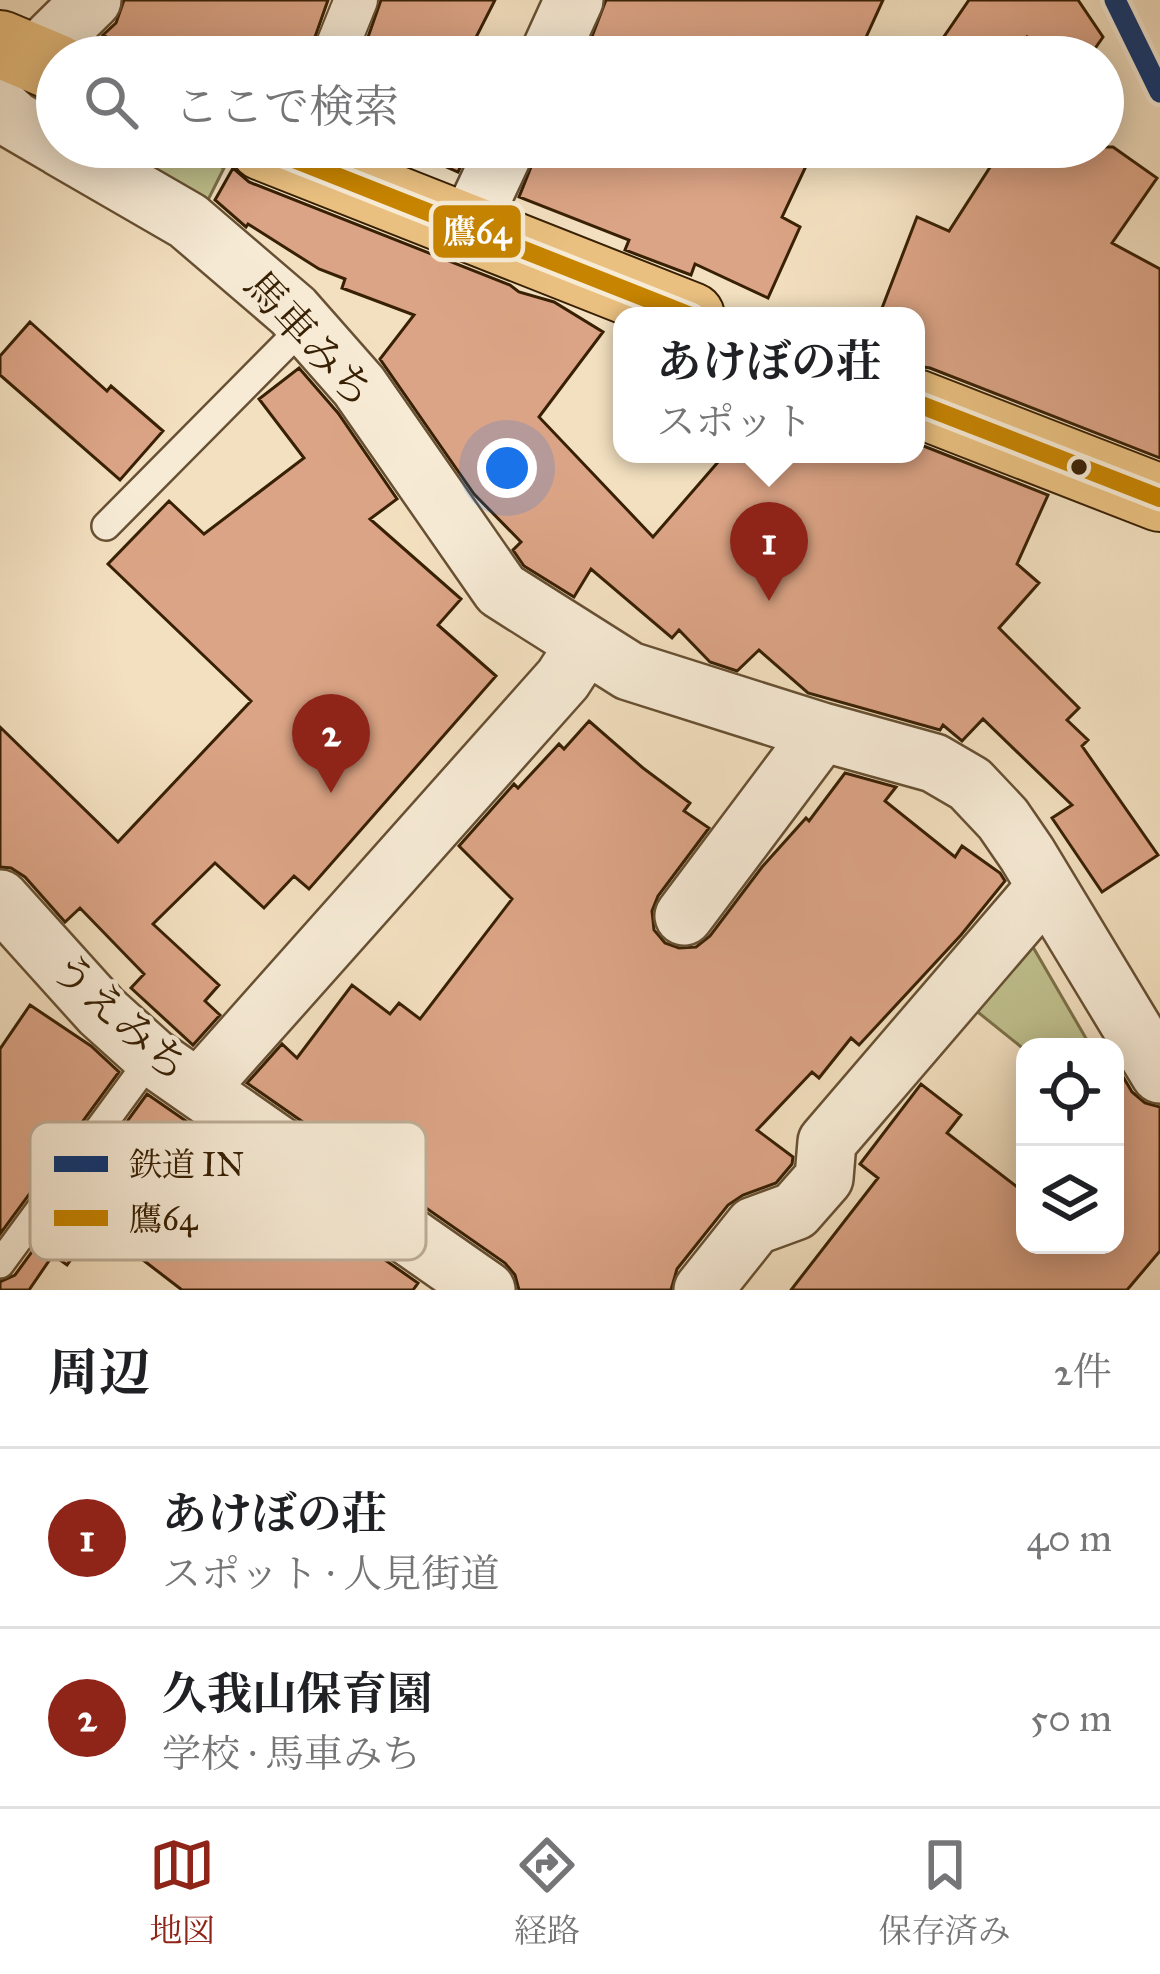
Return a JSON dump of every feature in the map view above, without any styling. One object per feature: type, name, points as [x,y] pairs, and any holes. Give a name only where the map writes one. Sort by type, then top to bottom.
[{"type":"main road","points":[[326,168],[668,307]]},
{"type":"main road","points":[[925,407],[1160,498]]},
{"type":"street","points":[[55,36],[92,0]]},
{"type":"street","points":[[341,36],[356,0]]},
{"type":"street","points":[[558,36],[574,0]]},
{"type":"street","name":"馬車みち","points":[[22,69],[14,120],[36,133]]},
{"type":"street","name":"馬車みち","points":[[97,168],[188,220],[306,324],[359,386],[501,590],[585,645]]},
{"type":"street","points":[[468,228],[496,168]]},
{"type":"street","points":[[199,1088],[563,679],[585,645],[629,671],[934,763],[970,784],[1003,819],[1160,1074]]},
{"type":"street","points":[[684,916],[822,732]]},
{"type":"street","points":[[703,1290],[754,1226],[795,1211],[824,1178],[827,1142],[1045,887]]},
{"type":"street","name":"うえみち","points":[[0,899],[101,1011],[152,1057],[245,1122]]},
{"type":"street","name":"うえみち","points":[[426,1258],[460,1283]]},
{"type":"lane","points":[[106,526],[306,324]]},
{"type":"lane","points":[[104,1122],[152,1057]]},
{"type":"lane","points":[[0,1264],[30,1223]]},
{"type":"green space","points":[[146,168],[224,168],[207,202]]},
{"type":"green space","points":[[1026,935],[1086,1038],[1016,1038],[1016,1043],[969,1005]]},
{"type":"building","points":[[124,0],[328,0],[315,36],[103,35],[116,23]]},
{"type":"building","points":[[381,0],[495,0],[477,36],[368,36]]},
{"type":"building","points":[[606,0],[883,0],[867,36],[592,36]]},
{"type":"building","points":[[969,0],[1078,0],[1102,36],[944,36]]},
{"type":"building","points":[[1124,155],[1157,178],[1112,243],[1160,269],[1160,458],[925,367],[925,307],[882,307],[917,217],[949,231],[990,168],[1124,168]]},
{"type":"building","points":[[233,168],[249,182],[554,302],[603,332],[539,417],[653,537],[717,463],[925,463],[925,447],[1048,495],[1017,564],[1039,583],[999,628],[1079,708],[1067,720],[1088,740],[1082,746],[1158,855],[1102,892],[1052,818],[1072,805],[983,719],[962,741],[943,725],[940,730],[808,693],[759,650],[737,671],[710,662],[679,630],[672,638],[591,569],[574,597],[524,566],[513,550],[521,542],[474,494],[380,359],[414,315],[342,288],[345,279],[246,227],[215,200]]},
{"type":"building","points":[[531,168],[805,168],[782,217],[800,227],[768,298],[695,264],[691,275],[625,250],[629,240],[519,197]]},
{"type":"building","points":[[30,322],[107,391],[111,386],[163,431],[120,480],[0,375],[0,356]]},
{"type":"building","points":[[299,368],[338,413],[397,499],[370,519],[461,599],[438,625],[496,676],[309,889],[294,876],[264,908],[215,863],[153,924],[219,985],[205,1001],[220,1015],[193,1045],[131,988],[144,974],[80,908],[65,922],[25,877],[0,867],[0,727],[118,842],[251,701],[108,564],[169,501],[204,534],[304,458],[259,399]]},
{"type":"building","points":[[589,721],[690,803],[684,811],[709,828],[652,911],[654,930],[665,943],[679,948],[696,947],[710,936],[762,867],[806,818],[809,821],[845,773],[896,787],[885,801],[955,857],[962,846],[1005,881],[859,1045],[851,1038],[819,1078],[812,1072],[757,1130],[793,1157],[792,1164],[776,1183],[728,1205],[677,1269],[671,1290],[519,1290],[505,1263],[426,1208],[426,1122],[303,1122],[247,1083],[282,1044],[297,1058],[352,985],[390,1014],[399,1003],[420,1019],[512,899],[459,846],[514,784],[518,788],[559,744],[564,749]]},
{"type":"building","points":[[30,1005],[91,1046],[119,1072],[82,1122],[30,1122],[30,1193],[0,1234],[0,1049]]},
{"type":"building","points":[[1124,1078],[1145,1103],[1160,1107],[1160,1251],[1127,1290],[791,1290],[878,1178],[860,1164],[921,1084],[961,1115],[947,1133],[1016,1186],[1016,1254],[1124,1254]]},
{"type":"building","points":[[147,1094],[188,1122],[127,1122]]},
{"type":"building","points":[[30,1254],[30,1260],[50,1260],[29,1290],[0,1290],[0,1282],[15,1275]]},
{"type":"building","points":[[143,1260],[385,1260],[418,1283],[413,1290],[182,1290]]},
{"type":"rail line","name":"IN","points":[[1115,0],[1160,92]]},
{"type":"transit line","name":"鷹64","points":[[316,168],[668,307]]},
{"type":"transit line","name":"鷹64","points":[[925,407],[1160,498]]},
{"type":"place","name":"あけぼの荘","points":[[769,601]]},
{"type":"place","name":"久我山保育園","points":[[331,793]]}]
